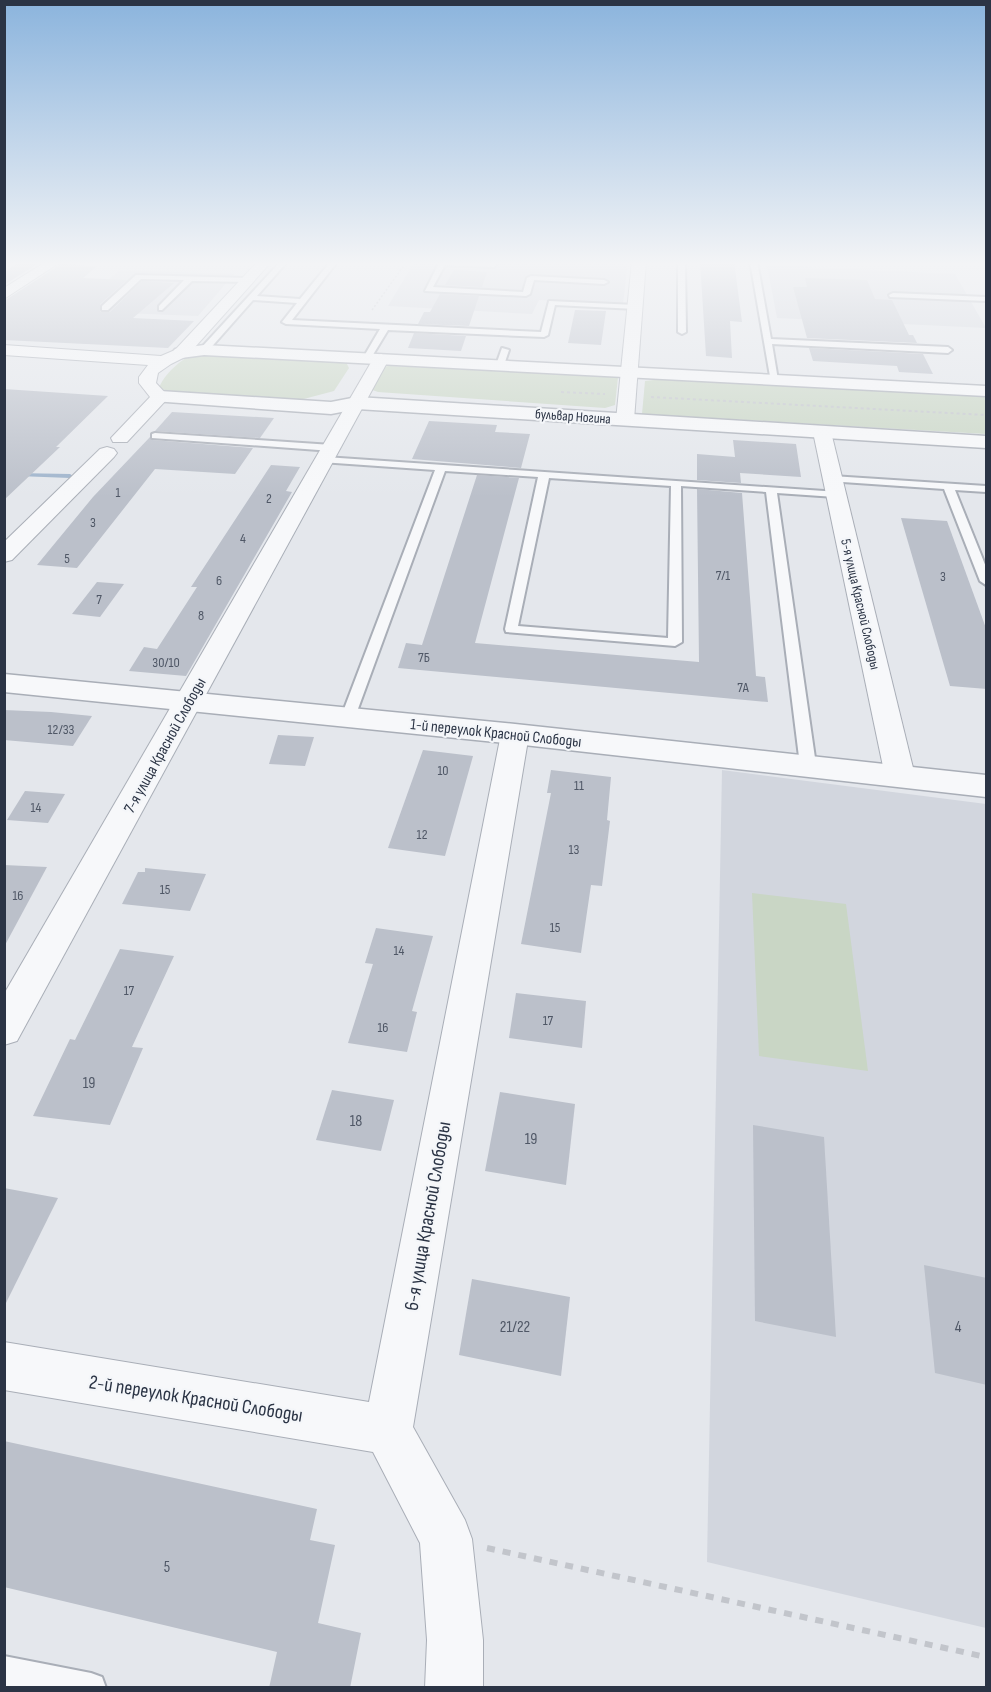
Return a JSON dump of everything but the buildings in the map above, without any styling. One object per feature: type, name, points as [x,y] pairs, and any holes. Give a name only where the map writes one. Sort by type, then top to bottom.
[{"type":"street","points":[[181,353],[193,340]]},
{"type":"street","points":[[625,420],[633,340]]},
{"type":"street","points":[[4,350],[164,361]]},
{"type":"street","points":[[4,555],[160,398],[149,388],[147,380],[151,371],[164,361],[181,353],[204,350],[374,359],[504,353],[630,372],[987,391]]},
{"type":"street","name":"7-я улица Красной Слободы","points":[[4,1029],[357,403],[374,359]]},
{"type":"street","name":"бульвар Ногина","points":[[160,398],[331,408],[357,403],[987,442]]},
{"type":"street","name":"5-я улица Красной Слободы","points":[[822,432],[900,776]]},
{"type":"street","name":"1-й переулок Красной Слободы","points":[[4,683],[515,734],[987,786]]},
{"type":"street","name":"6-я улица Красной Слободы","points":[[388,1430],[515,734]]},
{"type":"street","name":"2-й переулок Красной Слободы","points":[[4,1366],[388,1430]]},
{"type":"street","points":[[388,1430],[446,1539],[455,1640],[454,1688]]},
{"type":"lane","points":[[204,350],[213,340]]},
{"type":"lane","points":[[374,359],[381,340]]},
{"type":"lane","points":[[504,353],[508,340]]},
{"type":"lane","points":[[774,380],[767,341],[948,350]]},
{"type":"lane","points":[[154,436],[441,468],[543,475],[771,489],[833,486],[948,486],[987,489]]},
{"type":"lane","points":[[348,717],[441,468]]},
{"type":"lane","points":[[543,475],[511,629],[675,642],[676,483]]},
{"type":"lane","points":[[948,486],[987,581]]},
{"type":"lane","points":[[771,489],[808,765]]},
{"type":"lane","points":[[4,1671],[91,1688]]},
{"type":"path","points":[[446,1539],[987,1657]]},
{"type":"shaded area","points":[[722,770],[986,804],[986,1628],[707,1562]]},
{"type":"green space","points":[[194,354],[340,360],[346,362],[349,368],[334,391],[300,400],[179,394],[159,388],[174,368]]},
{"type":"green space","points":[[378,367],[618,377],[615,405],[605,408],[378,392],[364,387]]},
{"type":"green space","points":[[662,379],[986,396],[986,434],[642,414],[645,381]]},
{"type":"green space","points":[[752,893],[846,904],[868,1071],[759,1056]]},
{"type":"waterway","points":[[18,474],[70,476]]}]
